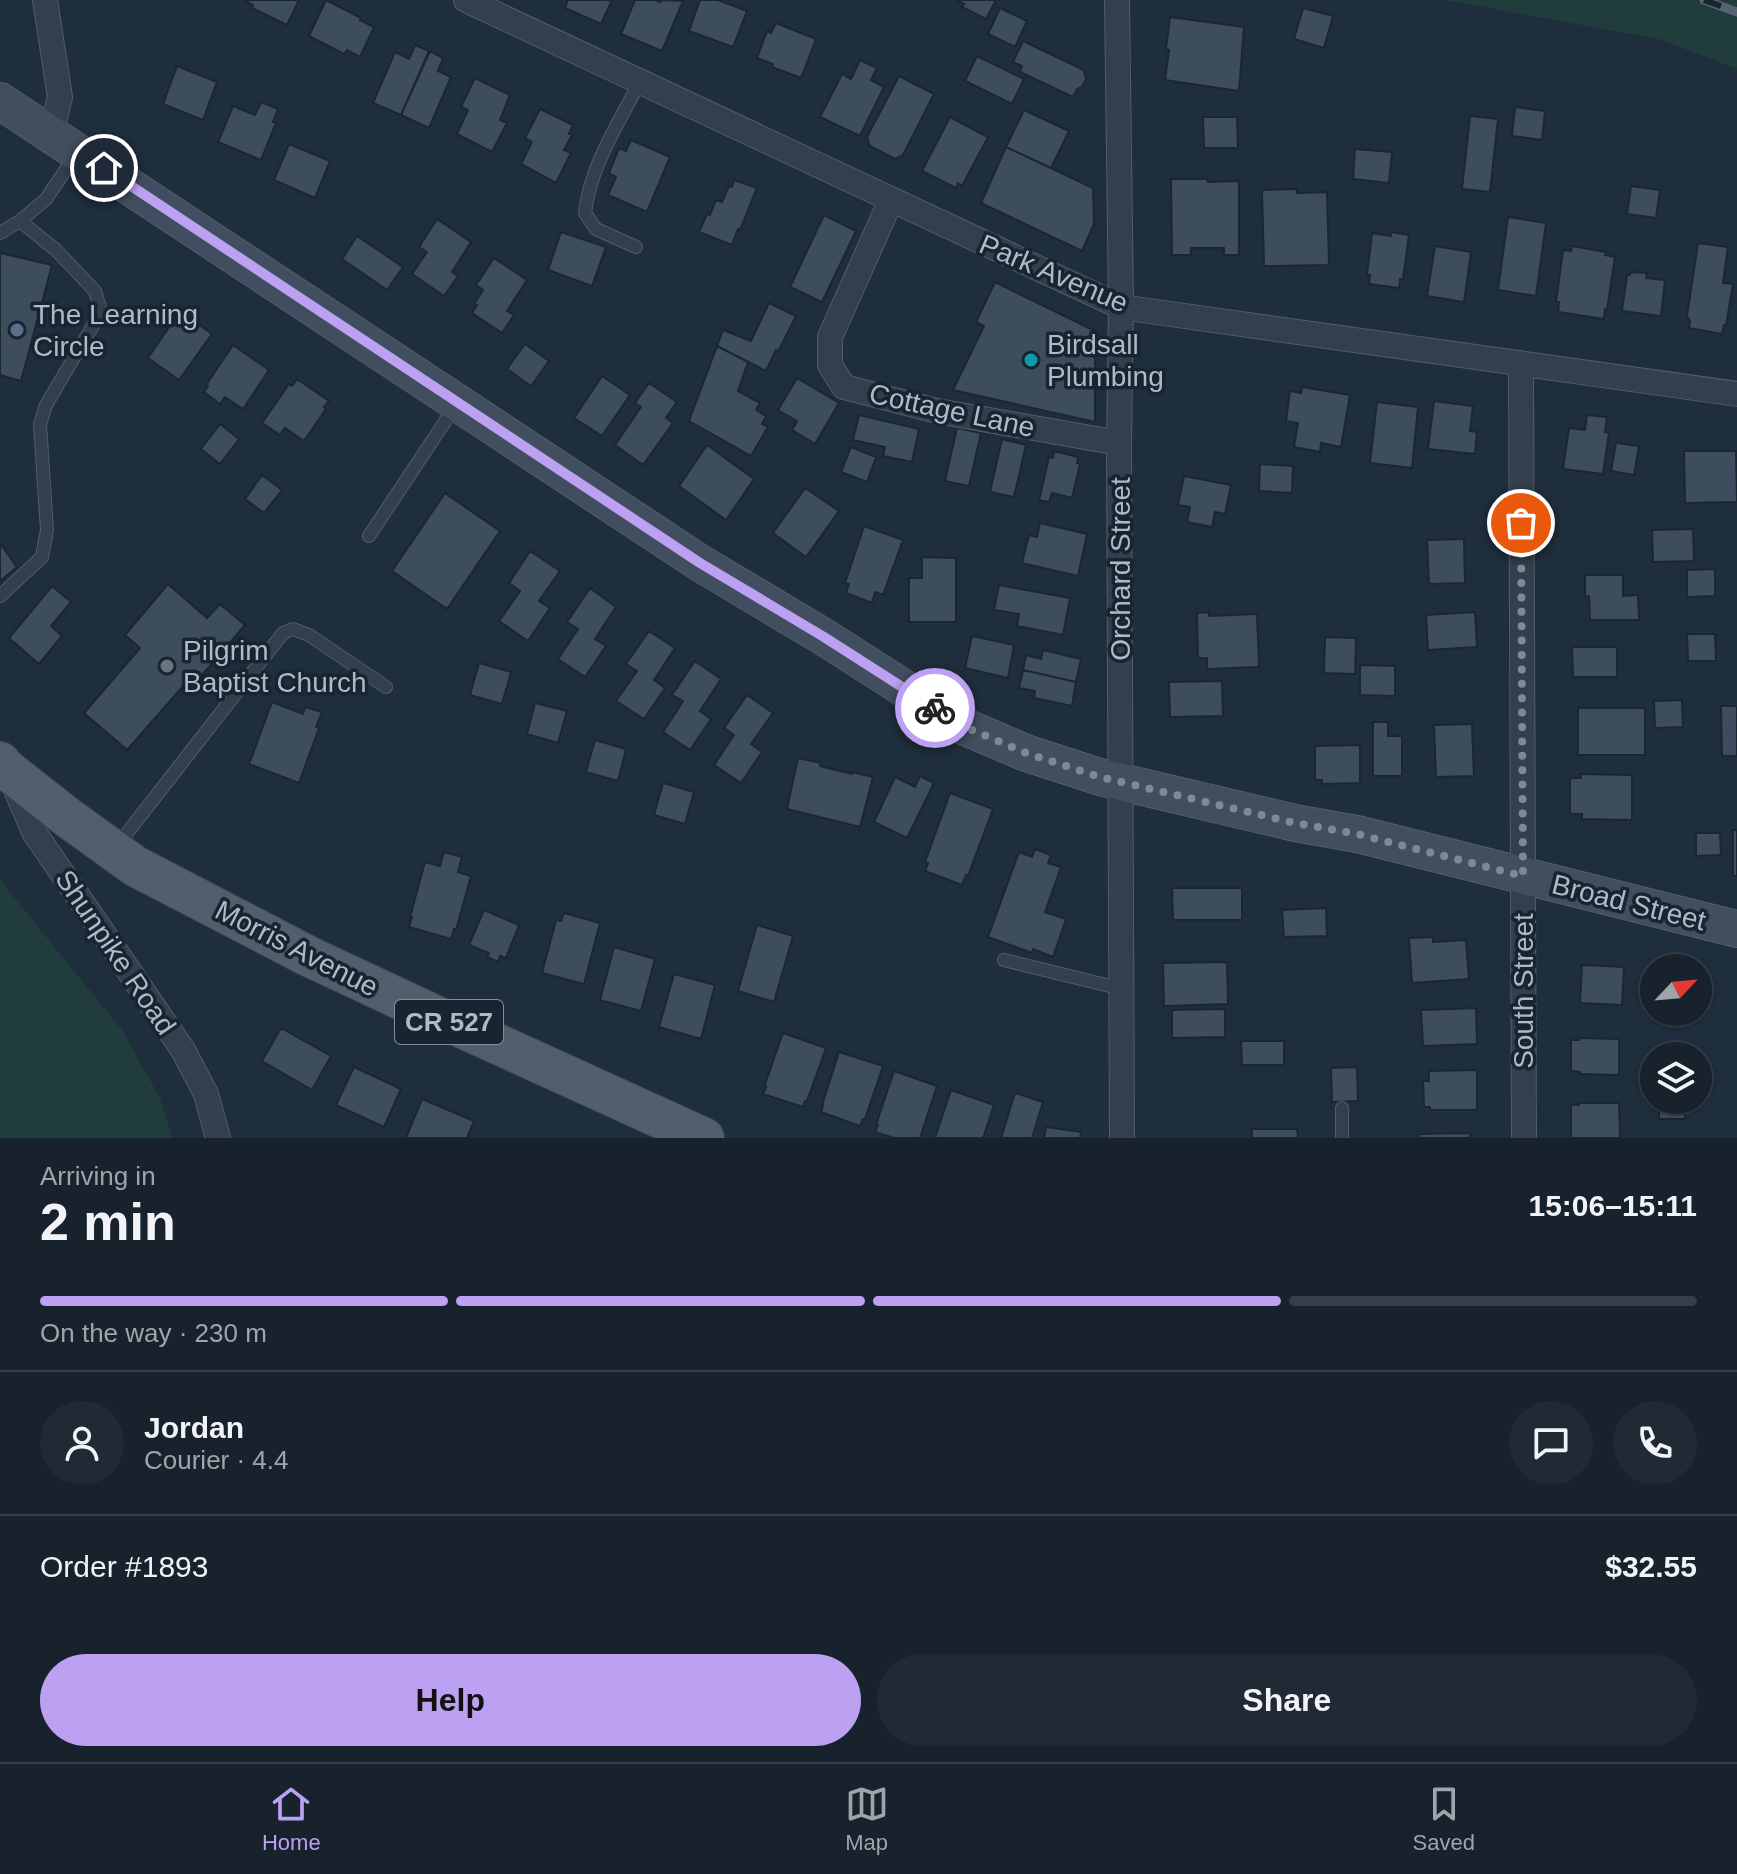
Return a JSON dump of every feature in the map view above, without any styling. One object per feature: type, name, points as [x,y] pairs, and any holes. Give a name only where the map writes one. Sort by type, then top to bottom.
[{"type":"main road","name":"Broad Street","points":[[0,101],[700,563],[837,645],[963,726],[1026,753],[1121,783],[1357,834],[1737,929]]},
{"type":"main road","name":"Morris Avenue","points":[[3,765],[135,866],[308,956],[704,1138]]},
{"type":"street","points":[[45,0],[65,143]]},
{"type":"street","name":"Park Avenue","points":[[466,0],[1121,307],[1737,394]]},
{"type":"street","name":"Orchard Street","points":[[1117,0],[1121,307],[1122,1138]]},
{"type":"street","name":"Cottage Lane","points":[[891,200],[830,337],[830,365],[844,387],[937,411],[1119,443]]},
{"type":"street","name":"South Street","points":[[1521,364],[1524,1138]]},
{"type":"street","name":"Shunpike Road","points":[[3,765],[34,832],[183,1050],[206,1094],[218,1138]]},
{"type":"lane","points":[[636,247],[596,229],[585,213],[595,172],[640,81]]},
{"type":"lane","points":[[0,233],[46,199],[65,143]]},
{"type":"lane","points":[[0,596],[42,557],[47,530],[40,424],[46,405],[101,312],[95,291],[56,250],[20,221]]},
{"type":"lane","points":[[369,536],[457,403]]},
{"type":"lane","points":[[112,851],[283,633],[293,629],[309,635],[386,687]]},
{"type":"lane","points":[[1004,960],[1122,989]]},
{"type":"lane","points":[[1342,1108],[1342,1138]]},
{"type":"green space","points":[[1445,0],[1737,0],[1737,69],[1659,39]]},
{"type":"green space","points":[[0,880],[122,1030],[160,1098],[172,1138],[0,1138]]},
{"type":"building","points":[[243,0],[299,0],[287,25],[252,8],[253,5]]},
{"type":"building","points":[[326,0],[374,27],[360,57],[347,50],[344,54],[309,36]]},
{"type":"building","points":[[568,0],[612,0],[601,24],[565,8]]},
{"type":"building","points":[[635,0],[683,1],[662,51],[621,34]]},
{"type":"building","points":[[700,0],[718,0],[747,11],[733,47],[689,31]]},
{"type":"building","points":[[957,0],[996,0],[986,19],[962,7],[964,4]]},
{"type":"building","points":[[1000,8],[1027,21],[1015,47],[988,34]]},
{"type":"building","points":[[1303,8],[1333,16],[1324,48],[1294,39]]},
{"type":"building","points":[[1170,17],[1244,27],[1239,91],[1165,80]]},
{"type":"building","points":[[776,23],[816,39],[801,78],[757,58],[767,31],[771,33]]},
{"type":"building","points":[[1023,41],[1084,70],[1087,77],[1073,97],[1020,72],[1022,66],[1013,62]]},
{"type":"building","points":[[415,45],[429,51],[401,115],[373,103],[395,52],[409,59]]},
{"type":"building","points":[[430,51],[443,58],[438,71],[451,77],[429,128],[401,115]]},
{"type":"building","points":[[977,56],[1024,79],[1012,104],[965,81]]},
{"type":"building","points":[[860,60],[877,68],[871,80],[884,87],[860,136],[820,117],[842,74],[851,79]]},
{"type":"building","points":[[177,66],[217,82],[203,120],[163,104]]},
{"type":"building","points":[[899,76],[934,94],[903,155],[895,159],[870,146],[867,137]]},
{"type":"building","points":[[475,78],[510,95],[500,120],[507,123],[492,152],[457,134],[468,110],[461,107]]},
{"type":"building","points":[[261,102],[278,109],[273,122],[276,123],[261,160],[218,142],[233,106],[255,115]]},
{"type":"building","points":[[1515,107],[1545,111],[1542,140],[1512,136]]},
{"type":"building","points":[[540,109],[573,125],[569,134],[572,135],[564,150],[571,153],[556,183],[521,164],[532,142],[525,138]]},
{"type":"building","points":[[1024,110],[1069,131],[1051,168],[1006,147]]},
{"type":"building","points":[[1470,116],[1498,119],[1490,192],[1462,189]]},
{"type":"building","points":[[950,117],[988,137],[962,186],[958,183],[956,188],[922,171]]},
{"type":"building","points":[[1203,117],[1237,117],[1238,148],[1204,148]]},
{"type":"building","points":[[631,140],[670,157],[647,212],[608,195],[616,177],[609,173],[619,148],[626,151]]},
{"type":"building","points":[[289,144],[330,161],[315,198],[274,180]]},
{"type":"building","points":[[1006,147],[1093,188],[1094,224],[1082,251],[981,203]]},
{"type":"building","points":[[1355,149],[1392,152],[1389,183],[1353,179]]},
{"type":"building","points":[[1171,179],[1239,181],[1239,255],[1224,255],[1224,248],[1191,248],[1191,255],[1172,255]]},
{"type":"building","points":[[734,180],[757,188],[732,245],[699,232],[716,200],[722,202]]},
{"type":"building","points":[[1631,186],[1660,190],[1656,218],[1627,214]]},
{"type":"building","points":[[1297,189],[1297,193],[1327,192],[1329,265],[1264,266],[1262,190]]},
{"type":"building","points":[[824,215],[856,231],[822,302],[790,287]]},
{"type":"building","points":[[1508,217],[1546,223],[1536,296],[1498,290]]},
{"type":"building","points":[[437,219],[471,242],[452,272],[458,276],[444,296],[412,274],[427,252],[419,247]]},
{"type":"building","points":[[561,232],[606,247],[592,286],[548,270]]},
{"type":"building","points":[[1391,232],[1409,235],[1399,288],[1369,284],[1370,275],[1367,275],[1372,233],[1391,236]]},
{"type":"building","points":[[357,236],[403,267],[387,290],[342,259]]},
{"type":"building","points":[[1698,243],[1728,247],[1723,283],[1733,284],[1722,334],[1689,328],[1687,316]]},
{"type":"building","points":[[1435,246],[1471,252],[1464,302],[1427,296]]},
{"type":"building","points":[[1572,246],[1606,252],[1605,255],[1615,257],[1604,319],[1558,312],[1559,302],[1556,302],[1563,250],[1571,251]]},
{"type":"building","name":"The Learning Circle","points":[[0,253],[52,265],[21,381],[0,375]]},
{"type":"building","points":[[494,258],[527,280],[507,311],[514,315],[502,333],[472,313],[483,290],[476,285]]},
{"type":"building","points":[[1631,272],[1647,273],[1646,278],[1665,280],[1661,316],[1622,311],[1627,275]]},
{"type":"building","name":"Birdsall Plumbing","points":[[995,282],[1095,331],[1095,422],[953,390],[984,326],[976,322]]},
{"type":"building","points":[[769,303],[796,316],[766,371],[717,346],[723,330],[751,341]]},
{"type":"building","points":[[180,311],[212,334],[179,380],[148,358]]},
{"type":"building","points":[[525,344],[549,361],[531,386],[507,369]]},
{"type":"building","points":[[233,345],[269,370],[243,409],[225,397],[220,404],[204,392]]},
{"type":"building","points":[[717,346],[748,362],[738,391],[760,403],[756,410],[766,416],[762,424],[768,427],[751,456],[689,421]]},
{"type":"building","points":[[602,376],[630,395],[602,436],[574,418]]},
{"type":"building","points":[[797,378],[839,403],[815,444],[792,430],[797,421],[778,410]]},
{"type":"building","points":[[297,379],[329,401],[304,441],[285,428],[280,435],[262,423],[289,384],[292,386]]},
{"type":"building","points":[[649,383],[677,402],[666,418],[673,423],[643,465],[615,445],[641,407],[635,403]]},
{"type":"building","points":[[1302,387],[1350,395],[1341,447],[1321,443],[1320,452],[1294,447],[1298,423],[1286,421],[1290,391],[1301,393]]},
{"type":"building","points":[[1434,401],[1473,406],[1470,431],[1477,432],[1475,454],[1428,449]]},
{"type":"building","points":[[1377,402],[1418,407],[1412,468],[1370,463]]},
{"type":"building","points":[[859,415],[919,429],[912,462],[883,456],[885,447],[853,440]]},
{"type":"building","points":[[1587,415],[1607,417],[1605,432],[1609,433],[1603,474],[1563,469],[1569,428],[1585,430]]},
{"type":"building","points":[[220,424],[239,439],[220,464],[201,449]]},
{"type":"building","points":[[957,428],[981,433],[969,486],[945,481]]},
{"type":"building","points":[[1002,439],[1026,445],[1014,497],[990,492]]},
{"type":"building","points":[[1616,443],[1639,446],[1634,475],[1611,471]]},
{"type":"building","points":[[707,445],[754,479],[726,520],[679,486]]},
{"type":"building","points":[[851,447],[876,457],[867,482],[841,472]]},
{"type":"building","points":[[1054,451],[1078,457],[1077,463],[1080,464],[1072,498],[1052,493],[1049,502],[1039,500],[1049,457],[1053,458]]},
{"type":"building","points":[[1684,451],[1736,451],[1737,502],[1685,503]]},
{"type":"building","points":[[1260,464],[1293,466],[1292,493],[1259,491]]},
{"type":"building","points":[[262,475],[282,490],[264,513],[245,499]]},
{"type":"building","points":[[1184,476],[1231,485],[1225,514],[1215,512],[1212,527],[1187,522],[1190,507],[1178,505]]},
{"type":"building","points":[[805,488],[839,511],[806,557],[773,533]]},
{"type":"building","points":[[445,493],[500,531],[447,609],[392,571]]},
{"type":"building","points":[[1040,523],[1087,534],[1078,576],[1022,563],[1029,535],[1037,537]]},
{"type":"building","points":[[864,526],[903,540],[883,595],[875,592],[872,603],[846,593],[849,584],[845,583]]},
{"type":"building","points":[[1693,529],[1694,561],[1653,562],[1652,530]]},
{"type":"building","points":[[1464,539],[1465,583],[1429,584],[1427,540]]},
{"type":"building","points":[[0,543],[17,567],[0,581]]},
{"type":"building","points":[[530,551],[560,571],[539,601],[550,608],[528,641],[499,621],[520,591],[509,583]]},
{"type":"building","points":[[922,557],[956,558],[956,622],[909,622],[909,578],[922,578]]},
{"type":"building","points":[[1715,569],[1715,596],[1687,597],[1687,570]]},
{"type":"building","points":[[1585,575],[1623,575],[1623,596],[1638,595],[1639,620],[1590,620],[1589,596],[1585,597]]},
{"type":"building","name":"Pilgrim Baptist Church","points":[[168,584],[207,618],[220,604],[245,625],[190,689],[185,684],[127,750],[84,713],[140,648],[125,635]]},
{"type":"building","points":[[999,585],[1070,598],[1063,635],[1017,626],[1019,614],[994,610]]},
{"type":"building","points":[[52,586],[71,602],[51,626],[62,636],[39,664],[9,638]]},
{"type":"building","points":[[590,588],[616,607],[595,639],[606,646],[585,677],[558,659],[578,629],[567,622]]},
{"type":"building","points":[[1209,612],[1209,616],[1257,614],[1259,667],[1207,669],[1207,658],[1198,658],[1197,613]]},
{"type":"building","points":[[1475,612],[1477,647],[1428,650],[1426,615]]},
{"type":"building","points":[[649,631],[675,648],[654,680],[665,688],[644,719],[616,701],[637,671],[626,664]]},
{"type":"building","points":[[1687,634],[1715,634],[1716,661],[1688,661]]},
{"type":"building","points":[[972,636],[1014,645],[1008,678],[965,668]]},
{"type":"building","points":[[1325,637],[1356,638],[1355,674],[1324,673]]},
{"type":"building","points":[[1572,647],[1617,647],[1617,677],[1573,677]]},
{"type":"building","points":[[1043,650],[1081,659],[1076,682],[1023,670],[1026,655],[1041,659]]},
{"type":"building","points":[[695,661],[721,679],[700,711],[711,719],[690,750],[663,732],[683,701],[672,695]]},
{"type":"building","points":[[479,663],[511,672],[502,704],[470,695]]},
{"type":"building","points":[[1360,665],[1395,666],[1395,696],[1360,695]]},
{"type":"building","points":[[1023,670],[1076,682],[1072,706],[1034,698],[1035,691],[1019,688]]},
{"type":"building","points":[[1222,681],[1223,716],[1170,717],[1169,682]]},
{"type":"building","points":[[747,695],[773,713],[751,744],[762,752],[741,783],[714,765],[734,735],[724,728]]},
{"type":"building","points":[[1682,700],[1683,727],[1655,728],[1654,701]]},
{"type":"building","points":[[272,702],[303,714],[305,707],[322,712],[299,783],[249,764]]},
{"type":"building","points":[[535,703],[567,711],[558,743],[527,734]]},
{"type":"building","points":[[1721,706],[1737,706],[1737,756],[1722,756]]},
{"type":"building","points":[[1578,708],[1645,708],[1645,755],[1578,755]]},
{"type":"building","points":[[1373,722],[1388,722],[1388,736],[1402,736],[1402,776],[1373,776]]},
{"type":"building","points":[[1472,724],[1474,776],[1436,777],[1434,725]]},
{"type":"building","points":[[595,740],[626,749],[618,781],[586,772]]},
{"type":"building","points":[[1360,745],[1360,783],[1322,784],[1322,780],[1315,780],[1315,746]]},
{"type":"building","points":[[798,758],[873,777],[860,827],[787,809]]},
{"type":"building","points":[[1581,774],[1632,775],[1632,820],[1582,819],[1582,814],[1570,814],[1570,778],[1581,778]]},
{"type":"building","points":[[920,776],[934,783],[907,838],[874,822],[895,777],[915,787]]},
{"type":"building","points":[[663,783],[694,792],[685,824],[654,815]]},
{"type":"building","points":[[950,793],[993,809],[962,885],[925,871],[928,863],[925,862]]},
{"type":"building","points":[[1733,830],[1737,830],[1737,876],[1733,876]]},
{"type":"building","points":[[1696,833],[1720,833],[1721,855],[1696,856]]},
{"type":"building","points":[[1035,849],[1051,855],[1048,863],[1061,867],[1045,912],[1066,919],[1053,957],[988,937],[1019,852],[1032,857]]},
{"type":"building","points":[[444,852],[462,857],[458,872],[471,876],[451,939],[409,927],[425,862],[440,866]]},
{"type":"building","points":[[1172,888],[1242,888],[1242,920],[1173,920]]},
{"type":"building","points":[[1326,908],[1327,936],[1284,937],[1282,910]]},
{"type":"building","points":[[484,910],[519,925],[506,958],[500,956],[498,962],[487,957],[489,953],[469,945]]},
{"type":"building","points":[[564,913],[600,923],[584,984],[542,973],[556,920],[561,921]]},
{"type":"building","points":[[757,925],[793,936],[774,1002],[738,991]]},
{"type":"building","points":[[1433,937],[1433,942],[1466,940],[1469,979],[1412,983],[1409,938]]},
{"type":"building","points":[[614,947],[655,959],[641,1011],[600,1000]]},
{"type":"building","points":[[1227,962],[1228,1004],[1164,1006],[1163,963]]},
{"type":"building","points":[[1582,965],[1624,967],[1622,1005],[1580,1003]]},
{"type":"building","points":[[674,974],[715,985],[701,1039],[659,1027]]},
{"type":"building","points":[[1476,1008],[1477,1044],[1423,1046],[1421,1010]]},
{"type":"building","points":[[1225,1009],[1225,1037],[1172,1038],[1172,1010]]},
{"type":"building","points":[[281,1028],[331,1056],[312,1090],[262,1061]]},
{"type":"building","points":[[783,1033],[826,1048],[803,1107],[763,1094]]},
{"type":"building","points":[[1619,1039],[1619,1075],[1571,1071],[1571,1040]]},
{"type":"building","points":[[1241,1041],[1284,1041],[1284,1065],[1242,1065]]},
{"type":"building","points":[[839,1052],[883,1066],[860,1126],[821,1112]]},
{"type":"building","points":[[354,1067],[401,1089],[384,1127],[336,1105]]},
{"type":"building","points":[[1357,1067],[1358,1101],[1332,1102],[1331,1068]]},
{"type":"building","points":[[1477,1070],[1477,1110],[1430,1110],[1430,1107],[1424,1107],[1423,1081],[1429,1081],[1429,1071]]},
{"type":"building","points":[[894,1071],[937,1086],[920,1138],[894,1138],[875,1132]]},
{"type":"building","points":[[951,1090],[994,1105],[983,1138],[935,1138]]},
{"type":"building","points":[[1015,1093],[1043,1102],[1032,1138],[1001,1138]]},
{"type":"building","points":[[422,1099],[474,1121],[467,1138],[406,1138]]},
{"type":"building","points":[[1619,1103],[1620,1138],[1571,1138],[1571,1105]]},
{"type":"building","points":[[1659,1114],[1685,1114],[1685,1119],[1659,1119]]},
{"type":"building","points":[[1046,1127],[1081,1132],[1080,1138],[1044,1138]]},
{"type":"building","points":[[1252,1129],[1297,1129],[1298,1138],[1252,1138]]},
{"type":"building","points":[[1470,1133],[1470,1138],[1419,1138],[1419,1134]]},
{"type":"railway","points":[[1704,0],[1737,12]]},
{"type":"way so far","points":[[935,708],[963,726],[1026,753],[1121,783],[1357,834],[1523,876],[1521,523]]},
{"type":"place","name":"The Learning Circle","points":[[17,330]]},
{"type":"place","name":"Birdsall Plumbing","points":[[1031,360]]},
{"type":"place","name":"Pilgrim Baptist Church","points":[[167,666]]},
{"type":"route","points":[[104,168],[700,563],[935,708]]}]
